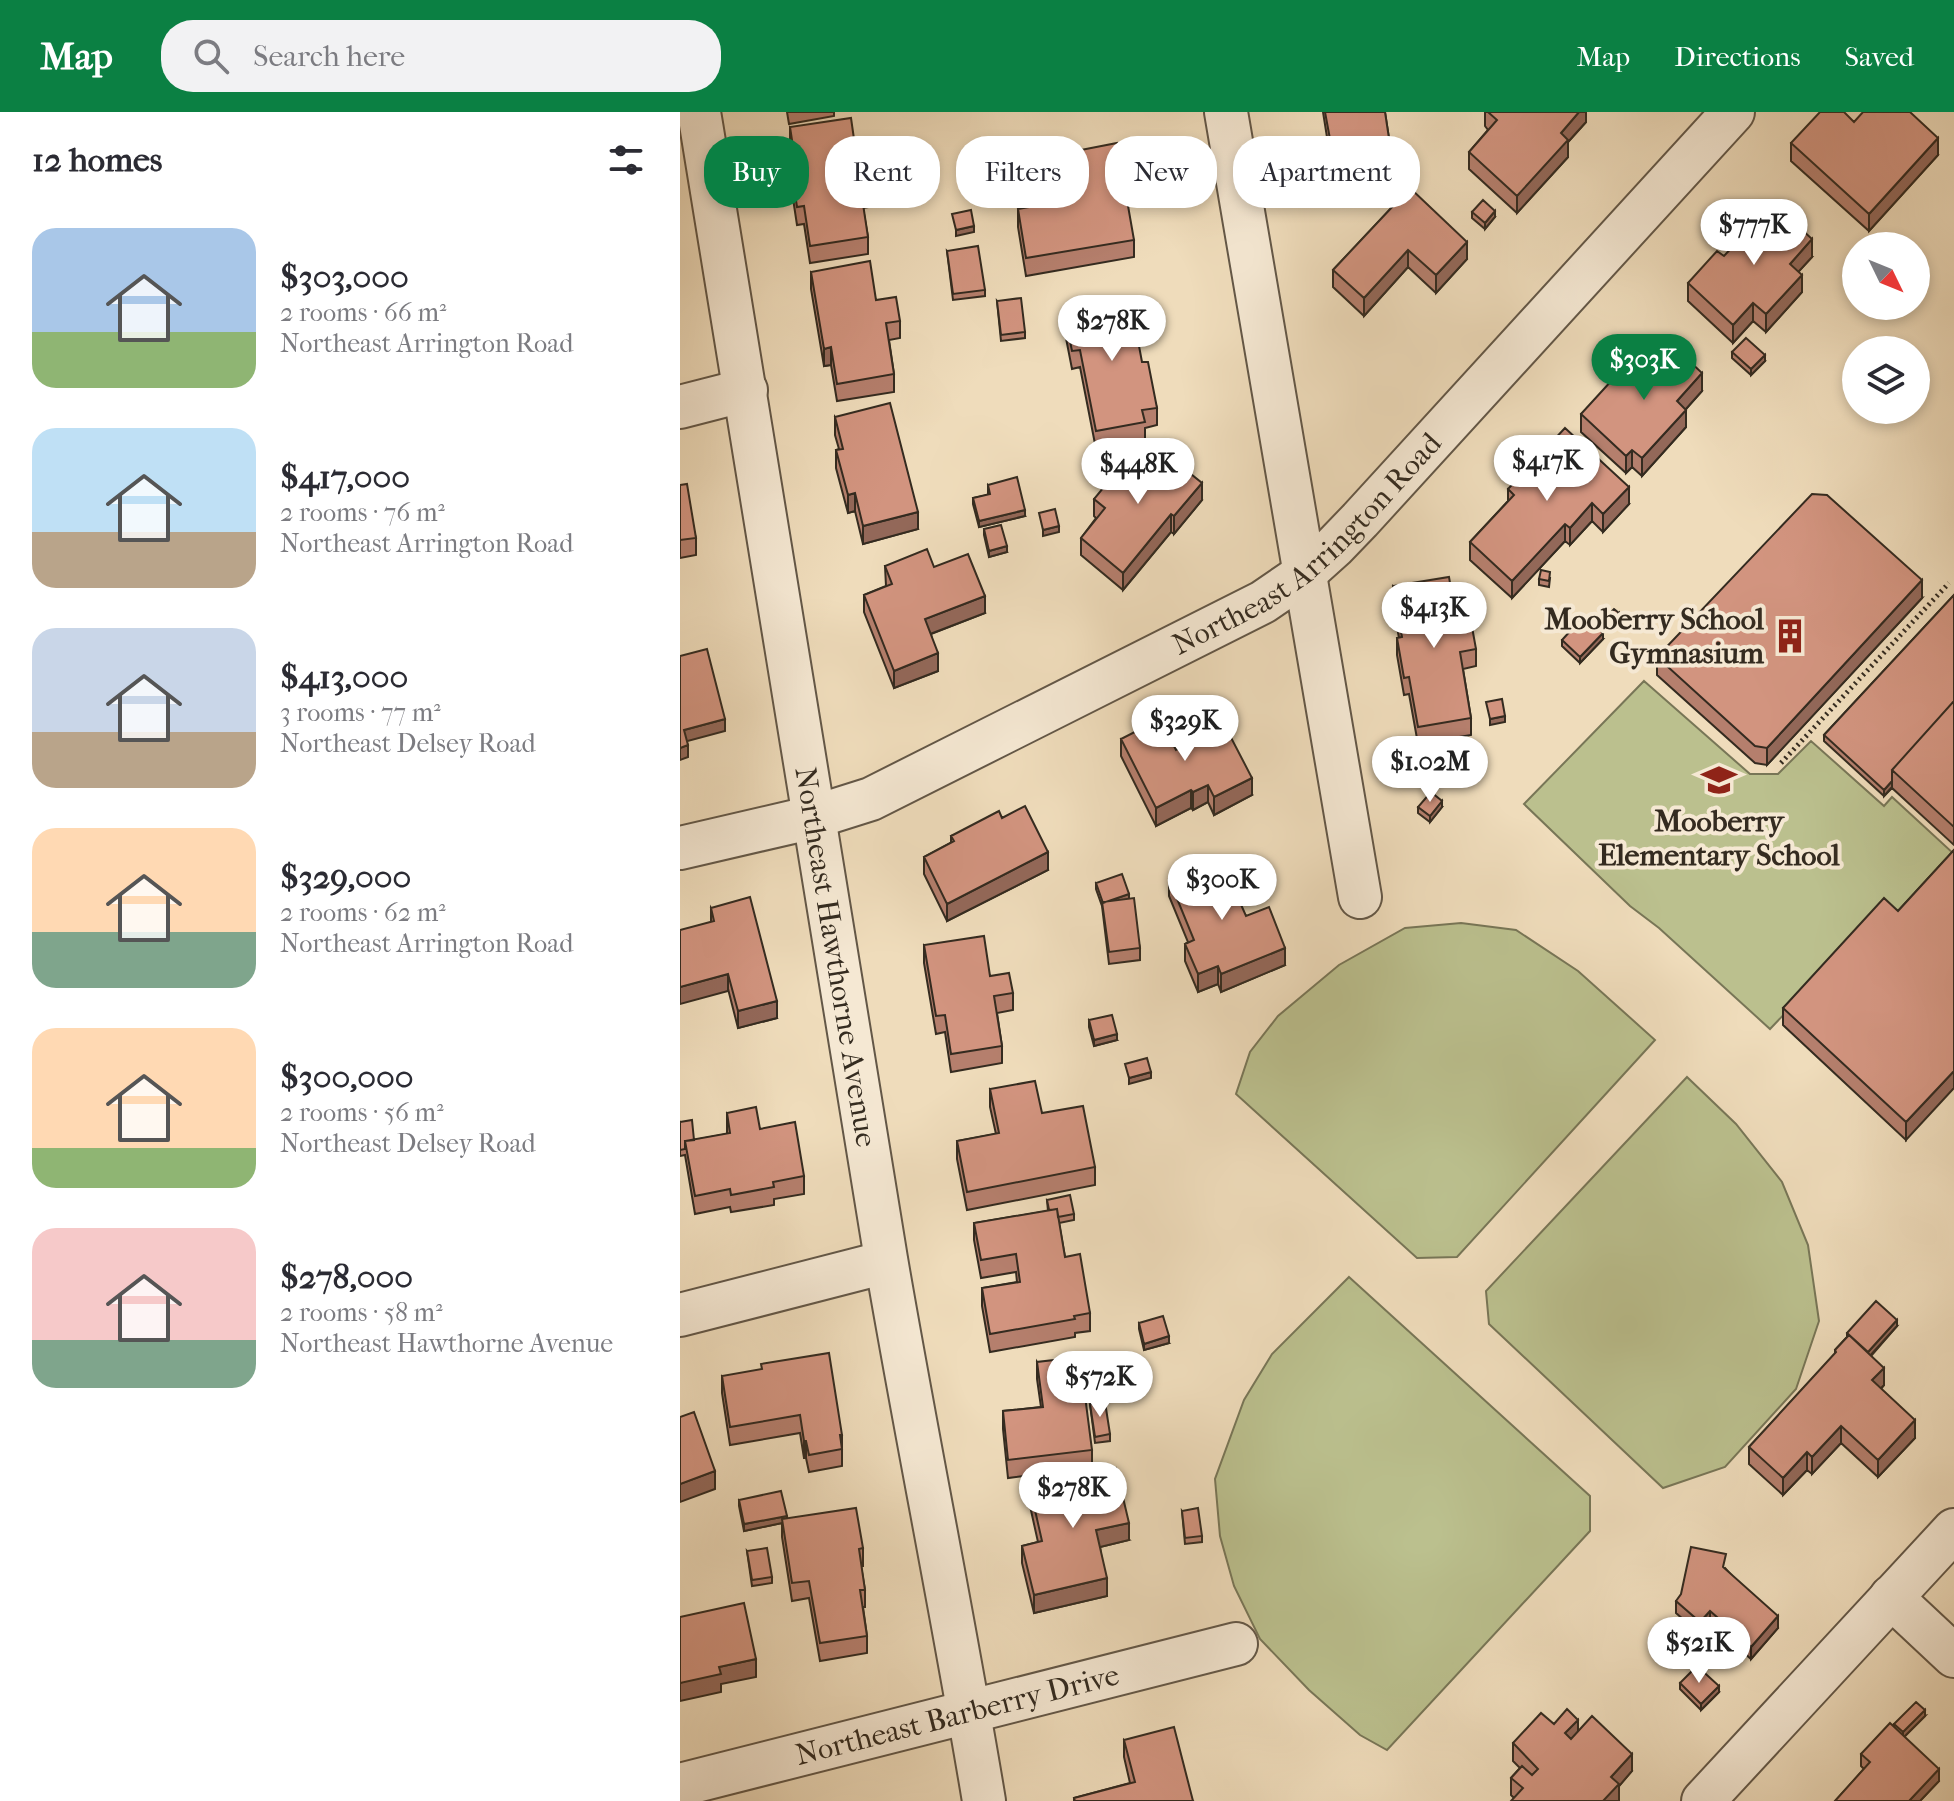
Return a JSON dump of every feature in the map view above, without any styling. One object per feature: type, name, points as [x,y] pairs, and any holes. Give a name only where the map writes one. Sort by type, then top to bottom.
[{"type":"street","name":"Northeast Hawthorne Avenue","points":[[699,112],[886,1262],[984,1801]]},
{"type":"street","points":[[1226,112],[1360,897]]},
{"type":"street","name":"Northeast Arrington Road","points":[[680,848],[814,817],[871,799],[1263,602],[1304,574],[1343,538],[1733,112]]},
{"type":"street","points":[[680,407],[746,390]]},
{"type":"street","points":[[680,1315],[886,1262]]},
{"type":"street","points":[[1703,1801],[1954,1530]]},
{"type":"street","points":[[1891,1597],[1954,1656]]},
{"type":"street","name":"Northeast Barberry Drive","points":[[680,1785],[1236,1644]]},
{"type":"path","points":[[1781,763],[1949,583]]},
{"type":"green space","points":[[1644,681],[1750,774],[1778,774],[1811,741],[1884,806],[1892,797],[1954,854],[1898,918],[1886,908],[1770,1029],[1659,928],[1630,906],[1524,804]]},
{"type":"green space","points":[[1461,923],[1516,930],[1578,971],[1655,1040],[1457,1257],[1417,1258],[1236,1094],[1250,1052],[1278,1016],[1339,965],[1405,928]]},
{"type":"green space","points":[[1687,1077],[1736,1124],[1782,1182],[1808,1245],[1819,1321],[1796,1389],[1725,1467],[1663,1488],[1489,1324],[1486,1291]]},
{"type":"green space","points":[[1349,1277],[1590,1496],[1590,1531],[1387,1750],[1360,1735],[1309,1690],[1260,1639],[1234,1586],[1220,1536],[1215,1479],[1244,1400],[1272,1354]]},
{"type":"building","points":[[1325,112],[1385,112],[1389,136],[1329,136]]},
{"type":"building","points":[[1488,112],[1579,112],[1561,133],[1568,140],[1517,196],[1469,152],[1497,120]]},
{"type":"building","points":[[1820,112],[1844,112],[1854,122],[1863,112],[1910,112],[1938,138],[1869,214],[1791,143]]},
{"type":"building","points":[[851,118],[854,136],[825,136],[825,208],[864,208],[868,237],[810,246],[804,208],[809,208],[809,136],[791,136],[790,127]]},
{"type":"building","points":[[1105,145],[1105,208],[1128,208],[1134,240],[1026,258],[1018,209],[1089,208],[1089,148]]},
{"type":"building","points":[[1420,197],[1467,242],[1436,275],[1408,250],[1364,298],[1333,270],[1391,208],[1420,208]]},
{"type":"building","points":[[1483,200],[1495,211],[1485,223],[1472,212]]},
{"type":"building","points":[[1773,203],[1812,239],[1790,264],[1802,275],[1766,314],[1753,303],[1733,325],[1688,283],[1717,251],[1724,256]]},
{"type":"building","points":[[971,210],[974,226],[956,230],[952,214]]},
{"type":"building","points":[[978,246],[985,290],[953,294],[947,251]]},
{"type":"building","points":[[870,261],[876,300],[896,297],[900,321],[886,323],[894,374],[837,384],[831,347],[824,349],[811,272]]},
{"type":"building","points":[[1021,298],[1025,332],[1001,335],[997,301]]},
{"type":"building","points":[[1130,298],[1142,362],[1148,362],[1157,408],[1142,410],[1145,422],[1096,431],[1080,350],[1072,351],[1064,311]]},
{"type":"building","points":[[1746,338],[1765,355],[1751,369],[1732,352]]},
{"type":"building","points":[[1667,340],[1702,373],[1677,401],[1686,410],[1642,458],[1632,450],[1626,456],[1581,414],[1613,379],[1618,384],[1635,366],[1640,369]]},
{"type":"building","points":[[890,403],[918,512],[863,526],[855,493],[848,495],[836,450],[843,449],[835,417]]},
{"type":"building","points":[[1565,428],[1629,487],[1603,514],[1592,503],[1570,528],[1565,524],[1512,581],[1470,542],[1514,495],[1508,489]]},
{"type":"building","points":[[1156,446],[1202,483],[1174,516],[1171,514],[1123,573],[1081,538],[1105,508],[1094,499],[1127,459],[1138,468]]},
{"type":"building","points":[[1017,477],[1025,510],[979,521],[973,498],[990,494],[988,485]]},
{"type":"building","points":[[687,484],[696,538],[680,540],[680,485]]},
{"type":"building","name":"Mooberry School Gymnasium","points":[[1812,494],[1827,495],[1922,580],[1767,748],[1755,746],[1657,657]]},
{"type":"building","points":[[1055,509],[1059,526],[1043,530],[1039,513]]},
{"type":"building","points":[[1001,525],[1007,546],[989,551],[984,529]]},
{"type":"building","points":[[927,549],[934,567],[968,554],[985,596],[925,619],[938,653],[894,671],[864,595],[892,584],[885,566]]},
{"type":"building","points":[[1541,570],[1550,572],[1549,581],[1539,579]]},
{"type":"building","points":[[1449,577],[1456,618],[1470,616],[1476,649],[1460,652],[1471,718],[1418,727],[1409,677],[1404,678],[1397,638],[1402,637],[1393,586]]},
{"type":"building","points":[[1954,595],[1954,701],[1892,770],[1892,781],[1884,790],[1824,735]]},
{"type":"building","points":[[1614,609],[1619,613],[1610,623],[1605,618]]},
{"type":"building","points":[[1584,616],[1603,633],[1580,657],[1562,640]]},
{"type":"building","points":[[707,649],[725,719],[684,730],[688,745],[680,748],[680,656]]},
{"type":"building","points":[[1502,699],[1505,716],[1490,719],[1486,702]]},
{"type":"building","points":[[1954,701],[1954,827],[1892,770]]},
{"type":"building","points":[[1160,719],[1176,750],[1225,726],[1252,778],[1214,797],[1208,785],[1156,808],[1121,739]]},
{"type":"building","points":[[1431,792],[1442,801],[1430,816],[1418,807]]},
{"type":"building","points":[[1025,806],[1048,852],[947,904],[924,857],[954,841],[951,836],[999,811],[1002,818]]},
{"type":"building","points":[[1954,850],[1954,1071],[1906,1122],[1783,1008],[1884,898],[1898,911]]},
{"type":"building","points":[[1214,860],[1226,886],[1232,884],[1246,916],[1269,907],[1285,948],[1221,974],[1218,966],[1198,974],[1185,944],[1194,940],[1169,879]]},
{"type":"building","points":[[1122,874],[1129,894],[1103,903],[1096,883]]},
{"type":"building","points":[[750,897],[777,1001],[738,1011],[728,974],[680,987],[680,930],[714,921],[711,908]]},
{"type":"building","points":[[1134,898],[1140,948],[1109,952],[1102,902]]},
{"type":"building","points":[[984,936],[990,976],[1009,973],[1013,993],[994,996],[1002,1046],[951,1054],[945,1015],[936,1016],[924,945]]},
{"type":"building","points":[[1112,1015],[1117,1034],[1094,1040],[1089,1020]]},
{"type":"building","points":[[1147,1058],[1151,1072],[1129,1078],[1125,1064]]},
{"type":"building","points":[[1035,1081],[1042,1113],[1083,1106],[1095,1167],[967,1192],[957,1141],[999,1133],[990,1089]]},
{"type":"building","points":[[756,1107],[760,1129],[795,1122],[804,1176],[773,1182],[774,1187],[731,1195],[730,1189],[695,1196],[685,1141],[730,1133],[727,1113]]},
{"type":"building","points":[[692,1120],[694,1140],[685,1141],[685,1149],[680,1150],[680,1122]]},
{"type":"building","points":[[1070,1195],[1074,1214],[1058,1217],[1057,1209],[1049,1210],[1047,1200]]},
{"type":"building","points":[[1057,1209],[1065,1257],[1080,1254],[1090,1313],[1074,1316],[1075,1319],[990,1334],[982,1288],[1020,1282],[1016,1254],[981,1260],[974,1223]]},
{"type":"building","points":[[1876,1301],[1897,1320],[1868,1352],[1847,1333]]},
{"type":"building","points":[[1163,1316],[1169,1336],[1144,1344],[1139,1323]]},
{"type":"building","points":[[1849,1335],[1884,1368],[1872,1380],[1915,1420],[1878,1460],[1841,1426],[1812,1457],[1807,1452],[1783,1478],[1749,1447]]},
{"type":"building","points":[[829,1353],[842,1449],[809,1455],[800,1415],[730,1427],[722,1376],[762,1369],[761,1364]]},
{"type":"building","points":[[1080,1357],[1092,1450],[1008,1460],[1003,1411],[1043,1407],[1037,1362]]},
{"type":"building","points":[[1105,1402],[1110,1434],[1095,1437],[1090,1404]]},
{"type":"building","points":[[694,1412],[715,1471],[680,1484],[680,1417]]},
{"type":"building","points":[[1116,1468],[1129,1523],[1096,1530],[1107,1578],[1034,1595],[1022,1546],[1042,1541],[1030,1488]]},
{"type":"building","points":[[781,1491],[787,1516],[744,1524],[739,1500]]},
{"type":"building","points":[[856,1508],[863,1548],[859,1549],[865,1590],[860,1590],[867,1636],[820,1643],[809,1581],[792,1583],[782,1519]]},
{"type":"building","points":[[1198,1508],[1202,1536],[1185,1538],[1182,1511]]},
{"type":"building","points":[[1691,1547],[1726,1554],[1723,1567],[1778,1616],[1751,1647],[1710,1611],[1700,1622],[1676,1601],[1681,1594]]},
{"type":"building","points":[[767,1548],[772,1577],[752,1580],[747,1551]]},
{"type":"building","points":[[744,1603],[756,1659],[719,1667],[721,1674],[680,1683],[680,1617]]},
{"type":"building","points":[[1697,1666],[1719,1686],[1701,1704],[1680,1683]]},
{"type":"building","points":[[1916,1702],[1925,1710],[1903,1732],[1894,1724]]},
{"type":"building","points":[[1567,1709],[1578,1720],[1565,1733],[1571,1739],[1592,1716],[1632,1754],[1611,1777],[1619,1784],[1603,1801],[1511,1801],[1523,1788],[1511,1778],[1522,1766],[1532,1775],[1538,1769],[1513,1743],[1541,1713],[1554,1724]]},
{"type":"building","points":[[1890,1723],[1939,1769],[1909,1801],[1835,1801],[1870,1762],[1861,1754]]},
{"type":"building","points":[[1174,1727],[1193,1801],[1075,1801],[1074,1798],[1135,1782],[1124,1740]]},
{"type":"place","name":"Mooberry School Gymnasium","points":[[1790,636]]},
{"type":"place","name":"Mooberry Elementary School","points":[[1719,780]]}]
